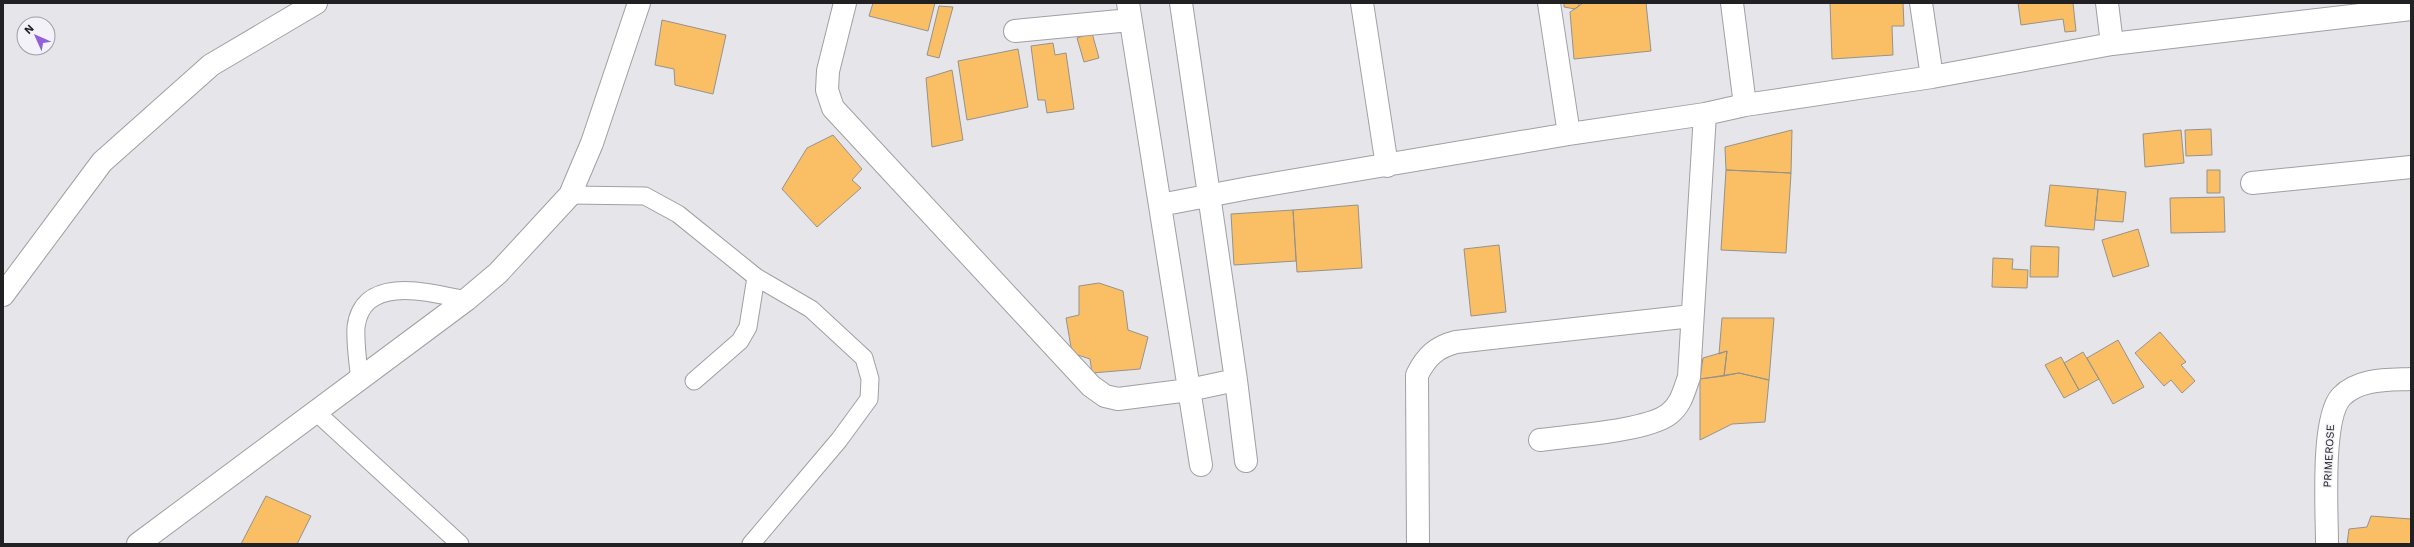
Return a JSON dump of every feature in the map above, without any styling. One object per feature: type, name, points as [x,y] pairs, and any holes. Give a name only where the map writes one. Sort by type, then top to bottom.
[{"type":"street","points":[[3,295],[102,162],[211,65],[316,3]]},
{"type":"street","points":[[138,544],[466,300],[498,272],[570,195],[592,143],[639,3]]},
{"type":"street","points":[[845,3],[828,70],[827,90],[833,108],[1091,386],[1105,396],[1118,399],[1189,390],[1236,380]]},
{"type":"street","points":[[1181,3],[1236,380],[1246,461]]},
{"type":"street","points":[[1362,3],[1387,166]]},
{"type":"street","points":[[1549,3],[1569,134]]},
{"type":"street","points":[[1732,3],[1745,105]]},
{"type":"street","points":[[1922,3],[1932,77]]},
{"type":"street","points":[[2107,3],[2112,44]]},
{"type":"street","points":[[1160,206],[1208,196],[1569,134],[1704,114],[1745,105],[1932,77],[2112,44],[2411,9]]},
{"type":"street","points":[[1015,31],[1129,12],[1201,465]]},
{"type":"street","points":[[1540,440],[1648,425],[1669,414],[1681,400],[1689,377],[1704,114]]},
{"type":"street","points":[[2252,183],[2411,167]]},
{"type":"street","points":[[1418,544],[1417,375],[1432,352],[1444,345],[1456,342],[1692,316]]},
{"type":"street","name":"PRIMEROSE","points":[[2327,544],[2329,433],[2333,411],[2342,396],[2356,387],[2374,381],[2411,379]]},
{"type":"lane","points":[[570,195],[645,196],[678,214],[756,277],[811,309],[864,358],[870,379],[869,399],[839,440],[751,544]]},
{"type":"lane","points":[[694,381],[740,341],[748,327],[756,277]]},
{"type":"lane","points":[[360,380],[356,326],[363,308],[373,299],[397,290],[423,291],[466,300]]},
{"type":"lane","points":[[316,412],[460,544]]},
{"type":"building","points":[[873,3],[935,3],[928,31],[869,16]]},
{"type":"building","points":[[1564,3],[1579,3],[1579,6],[1575,9],[1564,7]]},
{"type":"building","points":[[1583,3],[1646,3],[1651,51],[1574,59],[1570,12]]},
{"type":"building","points":[[1830,3],[1903,3],[1904,26],[1892,26],[1893,55],[1832,59]]},
{"type":"building","points":[[2018,3],[2073,3],[2076,31],[2065,32],[2063,19],[2021,25]]},
{"type":"building","points":[[939,6],[953,7],[939,58],[927,55]]},
{"type":"building","points":[[662,20],[726,35],[713,94],[675,85],[674,69],[655,65]]},
{"type":"building","points":[[1092,33],[1099,58],[1084,62],[1077,38]]},
{"type":"building","points":[[1053,43],[1055,55],[1066,53],[1074,109],[1047,113],[1045,100],[1038,100],[1031,46]]},
{"type":"building","points":[[1018,49],[1028,107],[967,120],[958,61]]},
{"type":"building","points":[[952,70],[963,140],[932,147],[926,78]]},
{"type":"building","points":[[2211,129],[2212,155],[2186,156],[2185,130]]},
{"type":"building","points":[[1792,130],[1791,173],[1726,170],[1725,147]]},
{"type":"building","points":[[2181,130],[2184,163],[2145,167],[2143,134]]},
{"type":"building","points":[[833,135],[862,169],[852,180],[861,188],[817,227],[782,189],[807,148]]},
{"type":"building","points":[[1726,170],[1791,173],[1786,253],[1721,250]]},
{"type":"building","points":[[2207,170],[2220,170],[2220,193],[2207,193]]},
{"type":"building","points":[[2050,185],[2098,189],[2094,230],[2045,226]]},
{"type":"building","points":[[2098,189],[2126,192],[2123,222],[2095,220]]},
{"type":"building","points":[[2224,197],[2225,232],[2171,233],[2170,198]]},
{"type":"building","points":[[1358,205],[1362,268],[1297,272],[1293,210]]},
{"type":"building","points":[[1293,210],[1296,261],[1234,265],[1231,214]]},
{"type":"building","points":[[2138,229],[2149,266],[2113,277],[2102,240]]},
{"type":"building","points":[[1499,245],[1506,312],[1471,316],[1464,249]]},
{"type":"building","points":[[2031,246],[2059,247],[2058,277],[2030,277]]},
{"type":"building","points":[[1993,258],[2013,259],[2012,269],[2028,270],[2027,288],[1992,287]]},
{"type":"building","points":[[1099,283],[1123,291],[1128,330],[1148,337],[1140,369],[1092,373],[1090,359],[1072,353],[1066,318],[1079,315],[1079,286]]},
{"type":"building","points":[[1722,318],[1774,318],[1769,380],[1739,373],[1724,376],[1727,351],[1719,354]]},
{"type":"building","points":[[2160,332],[2186,362],[2181,365],[2195,381],[2182,393],[2171,380],[2164,386],[2135,353]]},
{"type":"building","points":[[2118,340],[2144,387],[2113,404],[2087,358]]},
{"type":"building","points":[[1727,351],[1724,376],[1700,379],[1703,358]]},
{"type":"building","points":[[2083,352],[2099,379],[2079,390],[2064,363]]},
{"type":"building","points":[[2061,357],[2079,390],[2064,398],[2045,365]]},
{"type":"building","points":[[1739,373],[1769,380],[1765,422],[1732,424],[1700,440],[1700,379]]},
{"type":"building","points":[[266,496],[311,516],[297,544],[241,544]]},
{"type":"building","points":[[2371,516],[2411,519],[2411,544],[2347,544],[2349,529],[2367,527]]}]
